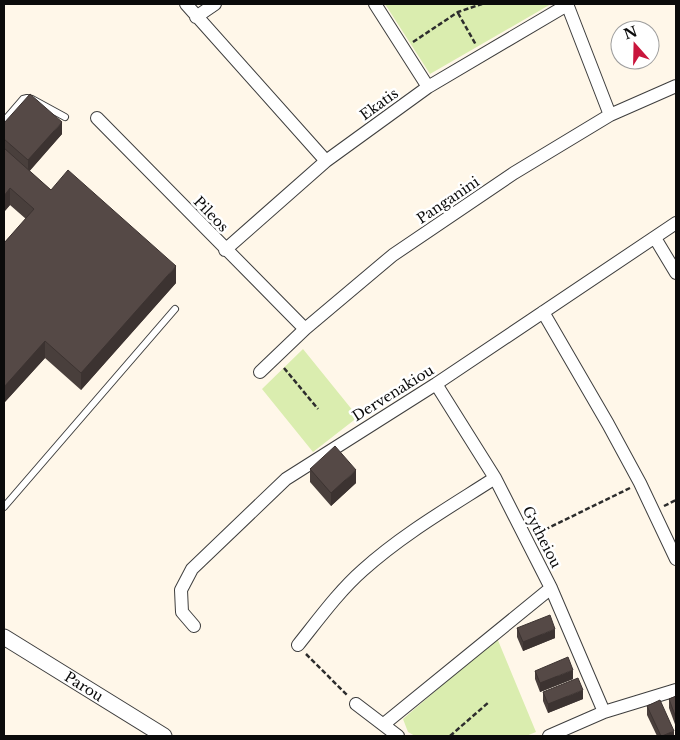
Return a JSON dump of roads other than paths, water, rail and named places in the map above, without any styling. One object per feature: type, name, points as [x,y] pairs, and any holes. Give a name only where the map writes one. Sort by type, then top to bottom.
[{"type":"street","points":[[186,4],[326,161]]},
{"type":"street","points":[[196,17],[215,4]]},
{"type":"street","points":[[375,4],[428,87]]},
{"type":"street","points":[[567,4],[610,115]]},
{"type":"street","name":"Ekatis","points":[[226,250],[326,161],[428,87],[567,4]]},
{"type":"street","name":"Panganini","points":[[260,372],[305,329],[393,255],[514,173],[610,115],[676,86]]},
{"type":"street","name":"Pileos","points":[[98,118],[305,329]]},
{"type":"street","name":"Dervenakiou","points":[[194,626],[182,612],[181,590],[192,569],[286,479],[436,384],[676,223]]},
{"type":"street","points":[[655,238],[676,273]]},
{"type":"street","points":[[543,312],[640,483],[676,559]]},
{"type":"street","name":"Gytheiou","points":[[436,384],[495,478],[551,588],[604,712]]},
{"type":"street","points":[[298,645],[362,571],[408,532],[495,478]]},
{"type":"street","points":[[384,724],[551,588]]},
{"type":"street","name":"Parou","points":[[4,637],[164,736]]},
{"type":"street","points":[[550,736],[604,712],[676,690]]},
{"type":"street","points":[[356,704],[398,736]]},
{"type":"lane","points":[[4,121],[27,98],[32,98],[66,117]]},
{"type":"lane","points":[[4,508],[174,309]]}]
